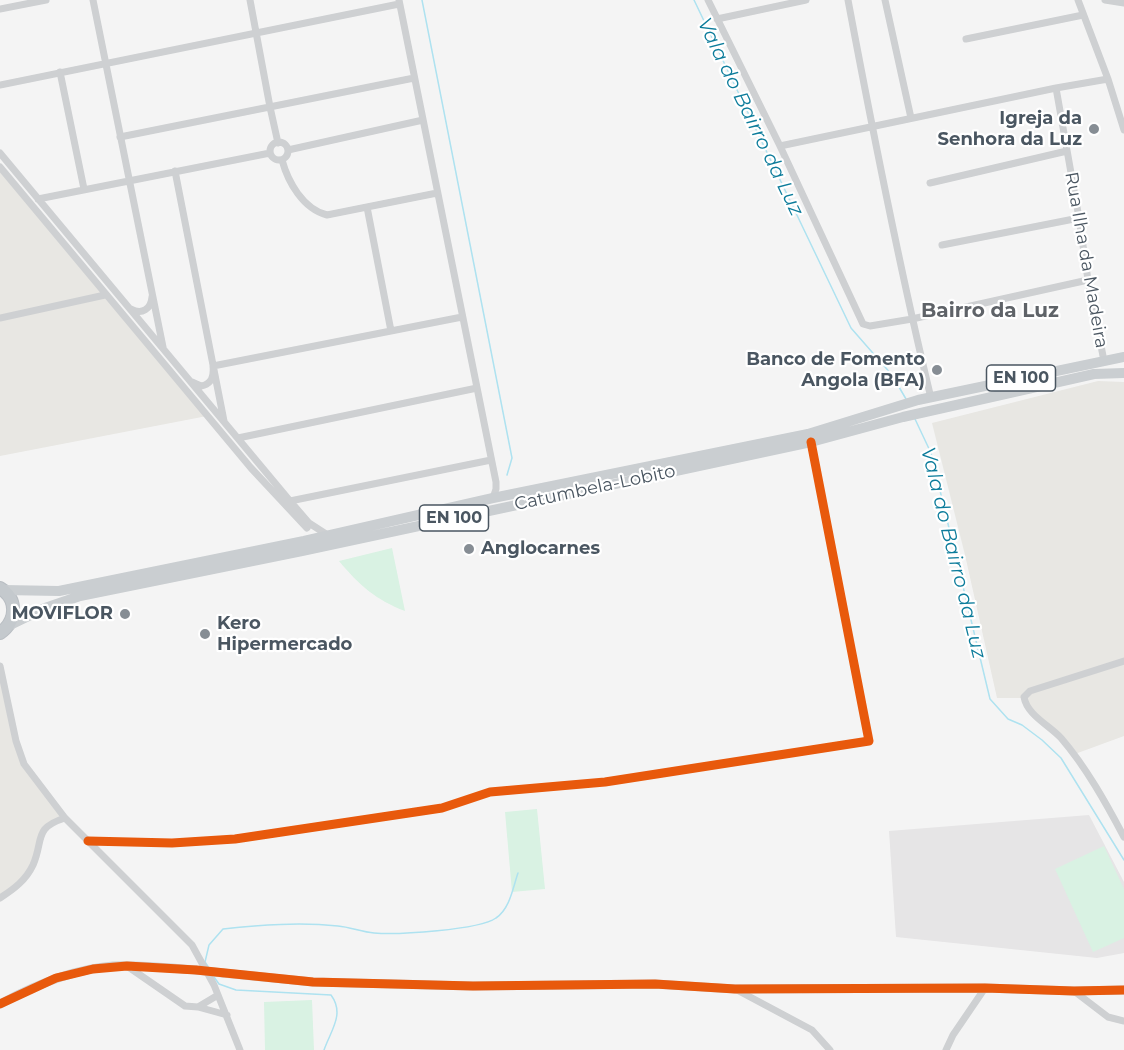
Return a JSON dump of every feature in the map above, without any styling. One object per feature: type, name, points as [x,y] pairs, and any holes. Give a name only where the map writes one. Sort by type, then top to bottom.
[{"type":"highway","name":"EN 100","points":[[2,589],[9,596],[14,611],[5,629]]},
{"type":"main road","name":"EN 100","points":[[931,398],[1124,357]]},
{"type":"main road","name":"Catumbela-Lobito","points":[[5,629],[45,608],[80,596],[812,442],[903,417],[1094,374],[1124,373]]},
{"type":"main road","name":"Catumbela-Lobito","points":[[2,589],[59,591],[307,540],[507,495],[808,434],[899,405],[931,398]]},
{"type":"street","points":[[0,9],[46,0]]},
{"type":"street","points":[[93,0],[164,350]]},
{"type":"street","points":[[250,0],[278,142]]},
{"type":"street","points":[[708,0],[780,146],[860,322],[870,326],[912,319],[1088,280]]},
{"type":"street","points":[[717,19],[806,0]]},
{"type":"street","points":[[848,0],[912,319],[931,398]]},
{"type":"street","points":[[885,0],[911,118]]},
{"type":"street","points":[[1078,0],[1124,129]]},
{"type":"street","points":[[1105,0],[1124,3]]},
{"type":"street","points":[[0,85],[399,2],[496,482],[493,498]]},
{"type":"street","points":[[966,39],[1083,15]]},
{"type":"street","points":[[60,72],[84,189]]},
{"type":"street","points":[[120,137],[414,78]]},
{"type":"street","points":[[780,146],[1108,79]]},
{"type":"street","name":"Rua Ilha da Madeira","points":[[1056,88],[1104,361]]},
{"type":"street","points":[[288,150],[423,120]]},
{"type":"street","points":[[278,142],[288,150]]},
{"type":"street","points":[[270,153],[273,145],[278,142]]},
{"type":"street","points":[[270,153],[276,160],[282,160],[288,150]]},
{"type":"street","points":[[930,183],[1068,151]]},
{"type":"street","points":[[0,153],[290,501],[312,526],[326,534]]},
{"type":"street","points":[[38,199],[270,153]]},
{"type":"street","points":[[282,160],[292,185],[317,213],[327,215],[437,193]]},
{"type":"street","points":[[0,167],[251,468],[307,528]]},
{"type":"street","points":[[175,171],[225,423]]},
{"type":"street","points":[[367,207],[391,331]]},
{"type":"street","points":[[942,245],[1079,218]]},
{"type":"street","points":[[0,318],[105,295]]},
{"type":"street","points":[[129,309],[138,312],[145,311],[153,295]]},
{"type":"street","points":[[213,366],[462,317]]},
{"type":"street","points":[[189,380],[197,385],[205,385],[213,377],[213,366]]},
{"type":"street","points":[[237,438],[477,388]]},
{"type":"street","points":[[88,841],[172,843],[235,839],[442,808],[490,792],[605,782],[869,741],[812,442]]},
{"type":"street","points":[[290,501],[491,460]]},
{"type":"street","points":[[496,482],[507,495]]},
{"type":"street","points":[[306,519],[307,540]]},
{"type":"street","points":[[0,641],[5,629]]},
{"type":"street","points":[[1124,661],[1030,691],[1024,698],[1025,705],[1055,731],[1075,754],[1124,837]]},
{"type":"street","points":[[0,666],[19,753],[24,764],[65,818],[192,945],[207,969],[240,1050]]},
{"type":"street","points":[[0,898],[19,885],[27,876],[44,828],[65,818]]},
{"type":"street","points":[[127,966],[185,1006],[227,1015]]},
{"type":"street","points":[[0,1004],[56,978],[93,969],[127,966],[196,970],[313,982],[473,986],[655,984],[735,989],[1124,990]]},
{"type":"street","points":[[946,1050],[961,1021],[985,988]]},
{"type":"street","points":[[735,989],[812,1030],[830,1050]]},
{"type":"street","points":[[1074,991],[1108,1017],[1124,1021]]},
{"type":"street","points":[[198,1007],[218,995]]},
{"type":"shaded area","points":[[0,167],[207,416],[0,456]]},
{"type":"shaded area","points":[[1098,381],[1124,382],[1124,736],[1075,754],[1036,716],[1023,698],[997,698],[932,423]]},
{"type":"shaded area","points":[[0,666],[19,753],[65,818],[50,824],[27,876],[0,898]]},
{"type":"shaded area","points":[[1089,815],[1124,882],[1124,953],[1097,958],[896,937],[889,831]]},
{"type":"green space","points":[[392,548],[405,611],[385,602],[369,591],[339,561]]},
{"type":"green space","points":[[537,809],[545,889],[512,892],[505,812]]},
{"type":"green space","points":[[1104,846],[1124,889],[1124,938],[1093,952],[1055,869]]},
{"type":"green space","points":[[312,1000],[314,1050],[265,1050],[264,1002]]},
{"type":"waterway","points":[[422,0],[512,458],[507,475]]},
{"type":"waterway","name":"Vala do Bairro da Luz","points":[[694,0],[851,328],[892,375],[906,399]]},
{"type":"waterway","name":"Vala do Bairro da Luz","points":[[915,419],[931,453],[990,699],[1008,719],[1022,725],[1061,758],[1124,860]]},
{"type":"waterway","points":[[209,968],[205,962],[209,945],[223,929],[309,924],[374,933],[400,933],[456,929],[487,922],[496,918],[505,909],[518,873]]},
{"type":"waterway","points":[[214,977],[219,984],[236,990],[331,995],[335,1002],[337,1015],[324,1050]]},
{"type":"cycle path","points":[[88,841],[172,843],[235,839],[442,808],[490,792],[605,782],[869,741],[811,442]]},
{"type":"cycle path","points":[[0,1004],[56,978],[93,969],[127,966],[196,970],[313,982],[473,986],[655,984],[735,989],[1124,990]]},
{"type":"place","name":"Igreja da Senhora da Luz","points":[[1094,129]]},
{"type":"place","name":"Banco de Fomento Angola (BFA)","points":[[937,370]]},
{"type":"place","name":"Anglocarnes","points":[[469,549]]},
{"type":"place","name":"MOVIFLOR","points":[[125,614]]},
{"type":"place","name":"Kero Hipermercado","points":[[205,634]]},
{"type":"district","name":"Bairro da Luz","points":[[990,311]]}]
